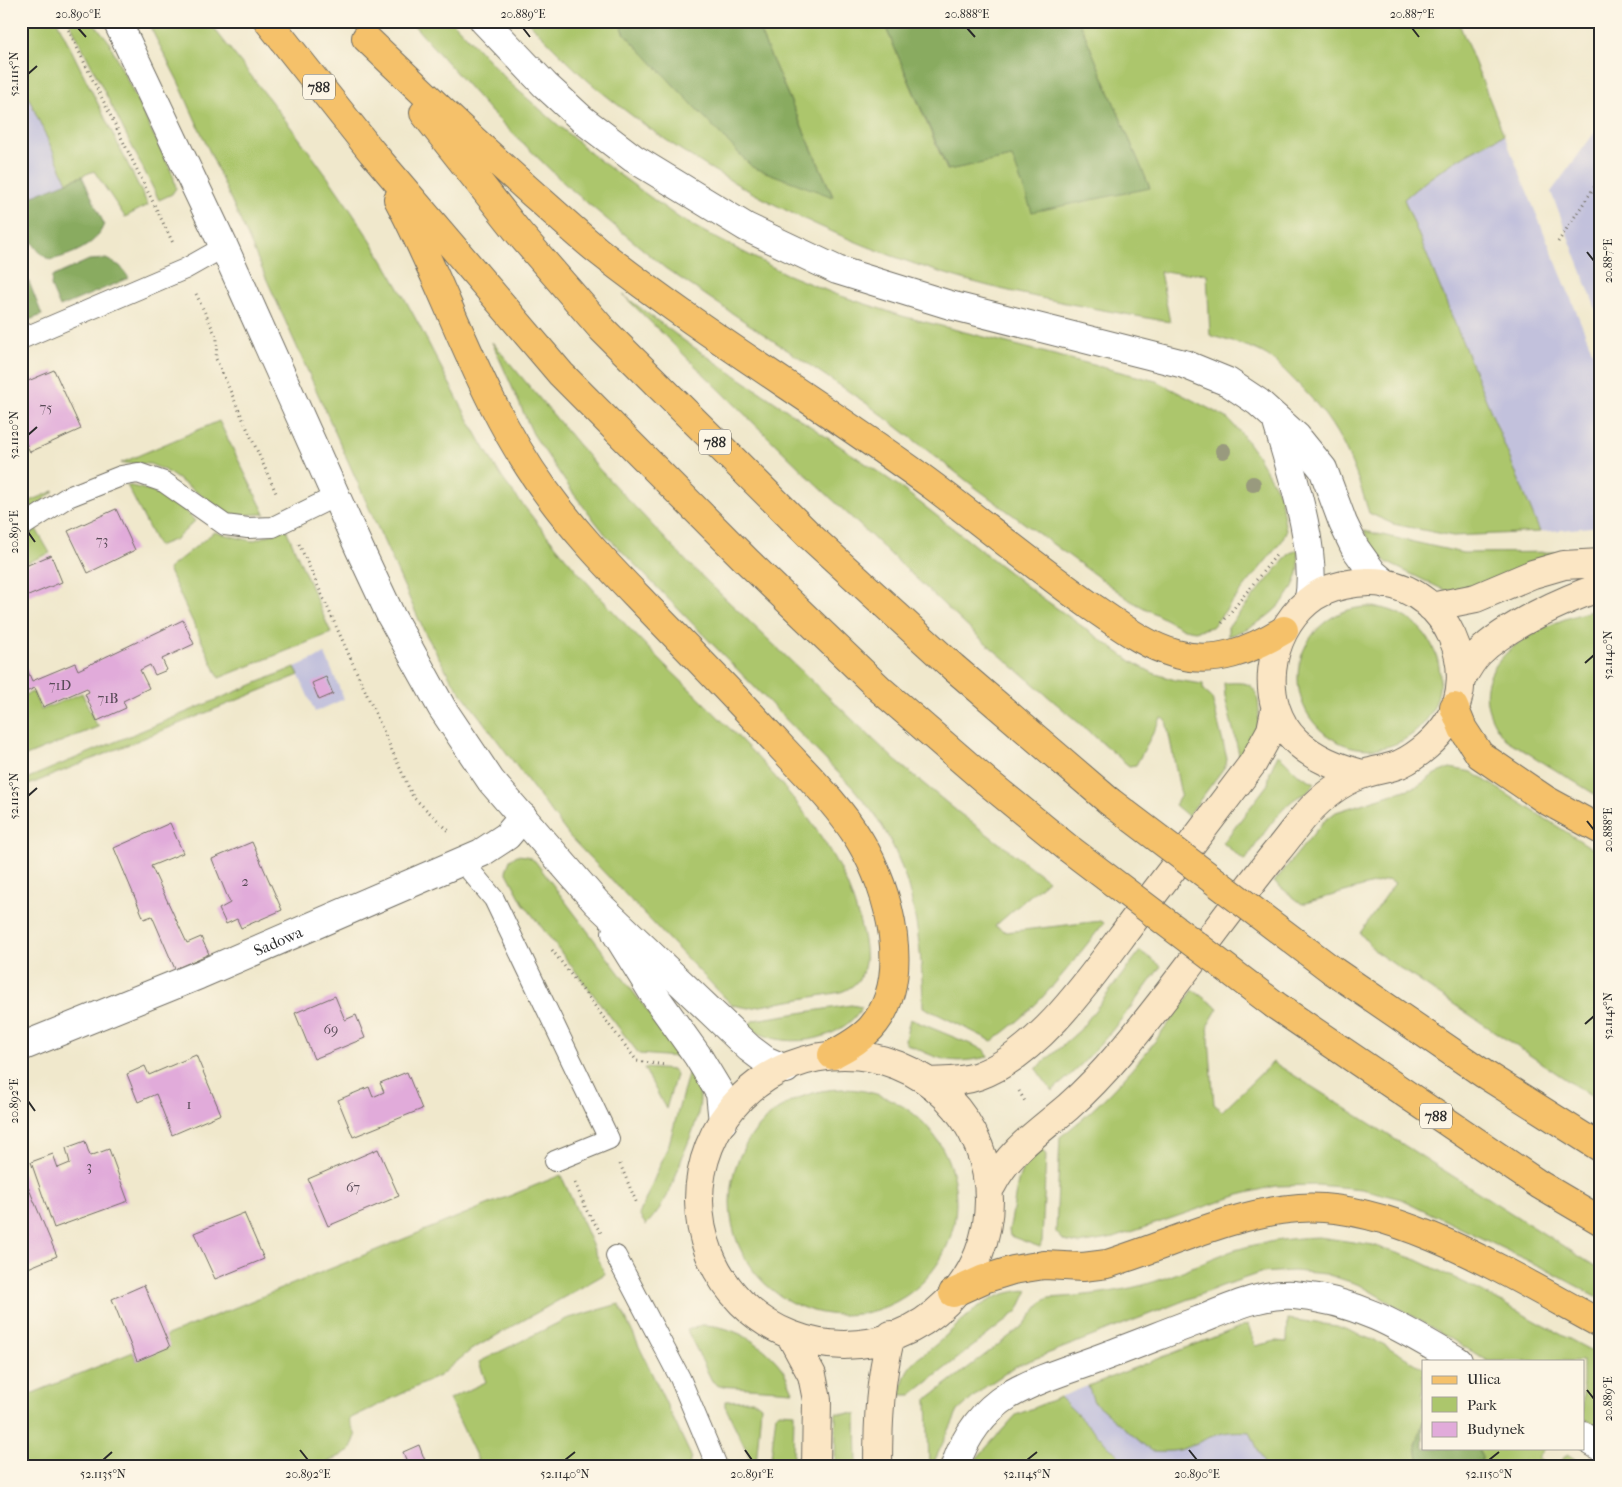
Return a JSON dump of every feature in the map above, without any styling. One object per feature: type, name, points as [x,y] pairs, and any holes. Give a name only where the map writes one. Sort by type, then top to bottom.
[{"type":"main road","name":"788","points":[[268,21],[372,152],[561,374],[659,474],[882,690],[1068,848],[1275,1005],[1540,1185],[1601,1221]]},
{"type":"main road","name":"788","points":[[360,30],[519,233],[602,330],[818,544],[953,667],[1109,801],[1332,970],[1484,1074],[1601,1148]]},
{"type":"main road","points":[[360,30],[453,123],[596,249],[675,308],[814,402],[932,486],[1046,573],[1133,635],[1160,649],[1179,655],[1214,657],[1233,655],[1251,648],[1284,630]]},
{"type":"main road","points":[[372,152],[427,255],[472,362],[500,419],[542,488],[577,532],[760,723],[826,796],[861,841],[888,912],[895,945],[895,976],[887,1002],[872,1027],[856,1042],[832,1055],[786,1069],[764,1080],[744,1097],[723,1122],[709,1144],[701,1172],[698,1201],[701,1231],[712,1263],[728,1288],[751,1312],[770,1328],[793,1340],[840,1346],[865,1343],[891,1334],[914,1323],[952,1293],[974,1264],[986,1238],[991,1211],[992,1185],[975,1131],[949,1097],[929,1082],[889,1062],[864,1056],[832,1055]]},
{"type":"main road","points":[[1431,607],[1476,598],[1533,574],[1564,566],[1601,563]]},
{"type":"main road","points":[[1362,774],[1322,761],[1309,752],[1286,730],[1275,710],[1271,693],[1272,668],[1284,630],[1294,614],[1309,599],[1336,587],[1361,582],[1386,584],[1401,589],[1431,607],[1445,623],[1459,650],[1462,678]]},
{"type":"main road","points":[[992,1185],[1002,1166],[1013,1154],[1068,1106],[1121,1053],[1256,876],[1314,807],[1338,786],[1362,774],[1400,764],[1418,753],[1444,726],[1454,707],[1462,678],[1472,662],[1490,644],[1553,607],[1601,587]]},
{"type":"main road","points":[[1454,707],[1462,729],[1480,754],[1546,800],[1601,830]]},
{"type":"main road","points":[[929,1082],[958,1081],[979,1076],[1016,1053],[1051,1024],[1082,988],[1253,763],[1271,730],[1275,710]]},
{"type":"main road","points":[[952,1293],[984,1279],[1013,1270],[1044,1265],[1083,1268],[1106,1264],[1247,1217],[1300,1208],[1351,1212],[1418,1232],[1459,1249],[1601,1324]]},
{"type":"main road","points":[[878,1466],[878,1404],[883,1366],[891,1334]]},
{"type":"main road","points":[[793,1340],[812,1375],[817,1400],[816,1466]]},
{"type":"street","points":[[117,21],[224,247],[392,616],[442,708],[492,781],[596,902],[749,1048],[765,1060],[786,1069]]},
{"type":"street","points":[[484,21],[583,120],[634,158],[746,227],[837,270],[940,302],[1184,364],[1228,382],[1258,402],[1297,436],[1323,470],[1343,523],[1356,548],[1373,573],[1386,584]]},
{"type":"street","points":[[1276,419],[1293,478],[1307,543],[1312,571],[1309,599]]},
{"type":"street","name":"Sadowa","points":[[21,1047],[199,975],[481,853],[507,836],[523,817]]},
{"type":"street","points":[[596,902],[720,1093],[723,1122]]},
{"type":"street","points":[[955,1466],[962,1444],[985,1414],[1009,1395],[1050,1377],[1254,1299],[1292,1295],[1332,1300],[1371,1312],[1456,1360]]},
{"type":"street","points":[[1584,1437],[1601,1447]]},
{"type":"lane","points":[[21,339],[185,269],[224,247]]},
{"type":"lane","points":[[21,527],[68,497],[122,476],[138,473],[164,482],[225,525],[248,528],[273,527],[336,496]]},
{"type":"lane","points":[[462,861],[494,899],[609,1138],[560,1159]]},
{"type":"lane","points":[[616,1256],[680,1378],[717,1466]]},
{"type":"path","points":[[64,21],[217,338],[216,359],[413,797],[454,836]]},
{"type":"path","points":[[1558,242],[1601,177]]},
{"type":"path","points":[[1218,628],[1279,552]]},
{"type":"path","points":[[549,947],[637,1061],[674,1066]]},
{"type":"path","points":[[1014,1083],[1028,1106]]},
{"type":"path","points":[[609,1138],[637,1204]]},
{"type":"path","points":[[560,1159],[587,1211],[616,1256]]},
{"type":"shaded area","points":[[21,81],[67,182],[21,201]]},
{"type":"shaded area","points":[[1601,124],[1601,322],[1551,192]]},
{"type":"shaded area","points":[[1504,135],[1601,372],[1601,526],[1540,532],[1404,199],[1430,177],[1471,150]]},
{"type":"shaded area","points":[[325,654],[344,699],[315,712],[295,667]]},
{"type":"shaded area","points":[[1088,1386],[1094,1402],[1209,1436],[1230,1430],[1250,1432],[1265,1466],[1129,1466],[1060,1397]]},
{"type":"green space","points":[[24,21],[57,21],[148,205],[125,217],[94,171],[67,182],[21,81],[21,23]]},
{"type":"green space","points":[[69,21],[92,21],[108,40],[173,175],[176,188],[172,194],[159,200]]},
{"type":"green space","points":[[147,21],[222,21],[213,27],[312,155],[385,264],[418,322],[481,442],[506,483],[565,557],[598,594],[749,748],[802,810],[824,842],[843,876],[863,933],[865,945],[864,968],[860,978],[852,986],[841,992],[749,1008],[732,1005],[570,837],[451,679],[424,631],[178,81]]},
{"type":"green space","points":[[410,21],[452,21],[512,85],[595,157],[679,218],[786,274],[835,294],[902,316],[1156,381],[1227,418],[1257,455],[1280,495],[1286,531],[1282,541],[1212,627],[1195,631],[1184,629],[1131,601],[980,491],[866,403],[665,268],[566,185],[493,114]]},
{"type":"green space","points":[[527,21],[619,21],[625,34],[752,167],[833,196],[755,21],[883,21],[947,170],[1012,157],[1150,188],[1079,21],[1458,21],[1504,135],[1452,163],[1404,199],[1540,532],[1453,536],[1393,524],[1369,513],[1356,473],[1341,440],[1321,410],[1308,395],[1274,360],[1265,354],[1210,335],[1207,274],[1160,272],[1170,322],[1067,303],[990,286],[966,280],[867,247],[772,203],[682,151],[639,121],[589,81]]},
{"type":"green space","points":[[619,21],[755,21],[833,197],[752,167],[625,34]]},
{"type":"green space","points":[[883,21],[1079,21],[1150,188],[1032,212],[1012,157],[948,170]]},
{"type":"green space","points":[[82,176],[104,224],[100,232],[89,244],[75,252],[50,260],[37,250],[28,235],[21,209],[21,201]]},
{"type":"green space","points":[[106,259],[120,266],[129,278],[60,307],[51,286],[52,277],[89,260]]},
{"type":"green space","points":[[21,281],[29,282],[42,315],[21,323]]},
{"type":"green space","points":[[623,295],[686,342],[896,484],[1037,594],[1132,662],[1153,673],[1175,680],[1203,684],[1203,690],[1212,698],[1227,759],[1226,765],[1188,816],[1175,805],[1181,795],[1166,720],[1161,718],[1136,765],[1129,766],[973,632],[818,486]]},
{"type":"green space","points":[[492,342],[599,469],[689,564],[896,761],[958,812],[1048,880],[995,926],[1006,932],[1101,921],[1104,923],[1038,1002],[1024,1016],[992,1041],[923,1007],[921,958],[914,909],[900,862],[890,839],[877,818],[853,788],[605,534],[573,493],[533,434]]},
{"type":"green space","points":[[219,421],[265,514],[230,515],[166,471],[150,464],[121,463]]},
{"type":"green space","points":[[127,485],[165,496],[187,512],[195,521],[176,539],[158,546]]},
{"type":"green space","points":[[54,491],[24,516],[21,517],[21,505]]},
{"type":"green space","points":[[36,529],[50,553],[21,565],[21,539]]},
{"type":"green space","points":[[286,529],[331,633],[219,678],[168,569],[214,532],[252,541]]},
{"type":"green space","points":[[1364,531],[1463,553],[1568,552],[1485,586],[1446,591],[1386,562],[1371,545]]},
{"type":"green space","points":[[1298,550],[1298,573],[1294,585],[1280,605],[1261,621],[1228,636],[1228,627],[1290,553]]},
{"type":"green space","points":[[1369,607],[1383,608],[1396,612],[1419,628],[1435,651],[1439,664],[1439,692],[1435,705],[1419,728],[1396,744],[1383,748],[1369,749],[1355,748],[1342,744],[1319,728],[1303,705],[1299,692],[1298,678],[1299,664],[1303,651],[1319,628],[1342,612],[1355,608]]},
{"type":"green space","points":[[1601,609],[1601,798],[1505,739],[1490,713],[1487,690],[1493,669],[1508,652],[1528,636],[1552,624]]},
{"type":"green space","points":[[295,667],[299,675],[21,788],[21,781]]},
{"type":"green space","points":[[1224,683],[1247,684],[1252,687],[1259,705],[1257,726],[1253,739],[1241,762],[1225,697]]},
{"type":"green space","points":[[33,692],[41,710],[82,693],[95,723],[100,726],[21,758],[21,696]]},
{"type":"green space","points":[[1278,754],[1298,774],[1315,783],[1306,794],[1298,797],[1281,812],[1245,861],[1223,843],[1268,784],[1270,772]]},
{"type":"green space","points":[[1450,768],[1472,772],[1601,854],[1601,1103],[1376,952],[1360,933],[1395,883],[1387,880],[1302,904],[1274,882],[1323,822],[1336,812],[1418,786],[1435,774]]},
{"type":"green space","points":[[517,855],[527,856],[535,861],[680,1054],[676,1057],[639,1054],[523,903],[506,871],[510,860]]},
{"type":"green space","points":[[1140,951],[1161,966],[1124,1016],[1097,1048],[1052,1091],[1036,1069],[1080,1030]]},
{"type":"green space","points":[[1193,990],[1218,1008],[1208,1025],[1214,1104],[1222,1111],[1273,1062],[1601,1270],[1601,1299],[1545,1269],[1401,1199],[1362,1189],[1317,1185],[1275,1186],[1239,1195],[1114,1238],[1079,1244],[1064,1241],[1056,1232],[1060,1137],[1098,1105],[1132,1069]]},
{"type":"green space","points":[[851,1005],[862,1007],[840,1029],[825,1036],[809,1040],[792,1041],[776,1039],[760,1034],[747,1026],[754,1020]]},
{"type":"green space","points":[[910,1019],[985,1050],[988,1057],[964,1061],[946,1060],[907,1044],[905,1040]]},
{"type":"green space","points":[[644,1068],[674,1070],[676,1075],[666,1109]]},
{"type":"green space","points":[[693,1071],[700,1097],[699,1111],[666,1198],[646,1225],[639,1215],[669,1144],[688,1074]]},
{"type":"green space","points":[[832,1089],[854,1089],[876,1093],[896,1102],[915,1114],[931,1130],[943,1149],[952,1169],[956,1202],[952,1235],[948,1245],[931,1274],[915,1290],[896,1302],[876,1311],[854,1315],[832,1315],[810,1311],[790,1302],[771,1290],[755,1274],[743,1255],[734,1235],[730,1213],[730,1191],[734,1169],[743,1149],[755,1130],[771,1114],[790,1102],[810,1093]]},
{"type":"green space","points":[[1039,1145],[1046,1155],[1042,1241],[1040,1247],[1010,1236],[1009,1230],[1020,1176],[1030,1156]]},
{"type":"green space","points":[[561,1175],[605,1274],[471,1350],[439,1376],[349,1419],[356,1436],[350,1451],[320,1466],[21,1466],[21,1398],[133,1352],[137,1361],[165,1336]]},
{"type":"green space","points":[[1319,1237],[1373,1245],[1417,1260],[1467,1284],[1601,1356],[1601,1429],[1584,1419],[1584,1360],[1486,1360],[1360,1285],[1326,1274],[1293,1271],[1260,1273],[1222,1286],[1016,1366],[985,1387],[958,1411],[932,1466],[929,1466],[927,1399],[1023,1326],[1043,1301],[1049,1298],[1096,1294],[1131,1288],[1166,1278],[1243,1248],[1297,1238]]},
{"type":"green space","points":[[1028,1290],[1018,1311],[911,1395],[901,1395],[905,1375],[914,1362],[970,1314],[980,1306],[1001,1295]]},
{"type":"green space","points":[[619,1304],[691,1456],[689,1466],[466,1466],[478,1460],[449,1399],[486,1382],[479,1362],[566,1319]]},
{"type":"green space","points":[[1288,1319],[1337,1326],[1383,1344],[1422,1367],[1422,1425],[1416,1446],[1419,1466],[1265,1466],[1250,1432],[1220,1434],[1176,1451],[1151,1451],[1094,1402],[1088,1386],[1248,1324],[1255,1346],[1276,1341],[1287,1342]]},
{"type":"green space","points":[[702,1325],[724,1328],[755,1343],[780,1366],[793,1391],[719,1386],[712,1381],[687,1330]]},
{"type":"green space","points":[[1060,1397],[1129,1466],[975,1466],[976,1459],[1016,1415]]},
{"type":"green space","points":[[753,1400],[761,1406],[756,1466],[754,1466],[725,1406],[725,1401]]},
{"type":"green space","points":[[780,1412],[794,1413],[793,1458],[786,1466],[770,1466],[776,1414]]},
{"type":"green space","points":[[836,1413],[856,1414],[857,1466],[835,1466]]},
{"type":"green space","points":[[1422,1425],[1422,1450],[1480,1450],[1482,1458],[1480,1466],[1419,1466],[1416,1446]]},
{"type":"green space","points":[[1480,1450],[1544,1450],[1538,1458],[1551,1466],[1480,1466],[1482,1458]]},
{"type":"green space","points":[[1567,1454],[1586,1466],[1557,1466]]},
{"type":"building","points":[[54,370],[81,429],[30,452],[21,433],[21,384]]},
{"type":"building","points":[[116,509],[135,550],[88,573],[68,531]]},
{"type":"building","points":[[51,555],[62,582],[21,599],[21,568]]},
{"type":"building","points":[[183,620],[194,644],[162,659],[167,670],[155,675],[150,665],[140,670],[149,688],[123,701],[126,708],[97,721],[85,694],[89,692],[87,688],[43,707],[35,688],[21,694],[21,655],[32,681],[75,663],[78,670]]},
{"type":"building","points":[[326,677],[333,694],[319,700],[312,683]]},
{"type":"building","points":[[170,823],[183,853],[151,866],[187,943],[201,937],[209,954],[175,969],[152,916],[144,919],[114,848]]},
{"type":"building","points":[[252,842],[282,910],[241,928],[237,919],[226,924],[219,909],[230,903],[212,859]]},
{"type":"building","points":[[335,996],[345,1020],[356,1015],[365,1038],[314,1059],[295,1013]]},
{"type":"building","points":[[196,1055],[221,1114],[172,1135],[156,1094],[138,1102],[127,1074],[145,1066],[149,1075]]},
{"type":"building","points":[[407,1072],[422,1109],[353,1137],[338,1100],[369,1087],[373,1097],[384,1092],[380,1083]]},
{"type":"building","points":[[85,1141],[90,1156],[109,1149],[128,1201],[54,1228],[31,1162],[53,1154],[58,1168],[70,1163],[66,1148]]},
{"type":"building","points":[[378,1149],[399,1196],[328,1226],[308,1179]]},
{"type":"building","points":[[21,1170],[57,1256],[21,1271]]},
{"type":"building","points":[[244,1213],[264,1259],[215,1279],[194,1233]]},
{"type":"building","points":[[144,1285],[170,1347],[137,1361],[112,1299]]},
{"type":"building","points":[[419,1445],[427,1466],[398,1466],[407,1462],[403,1452]]}]
